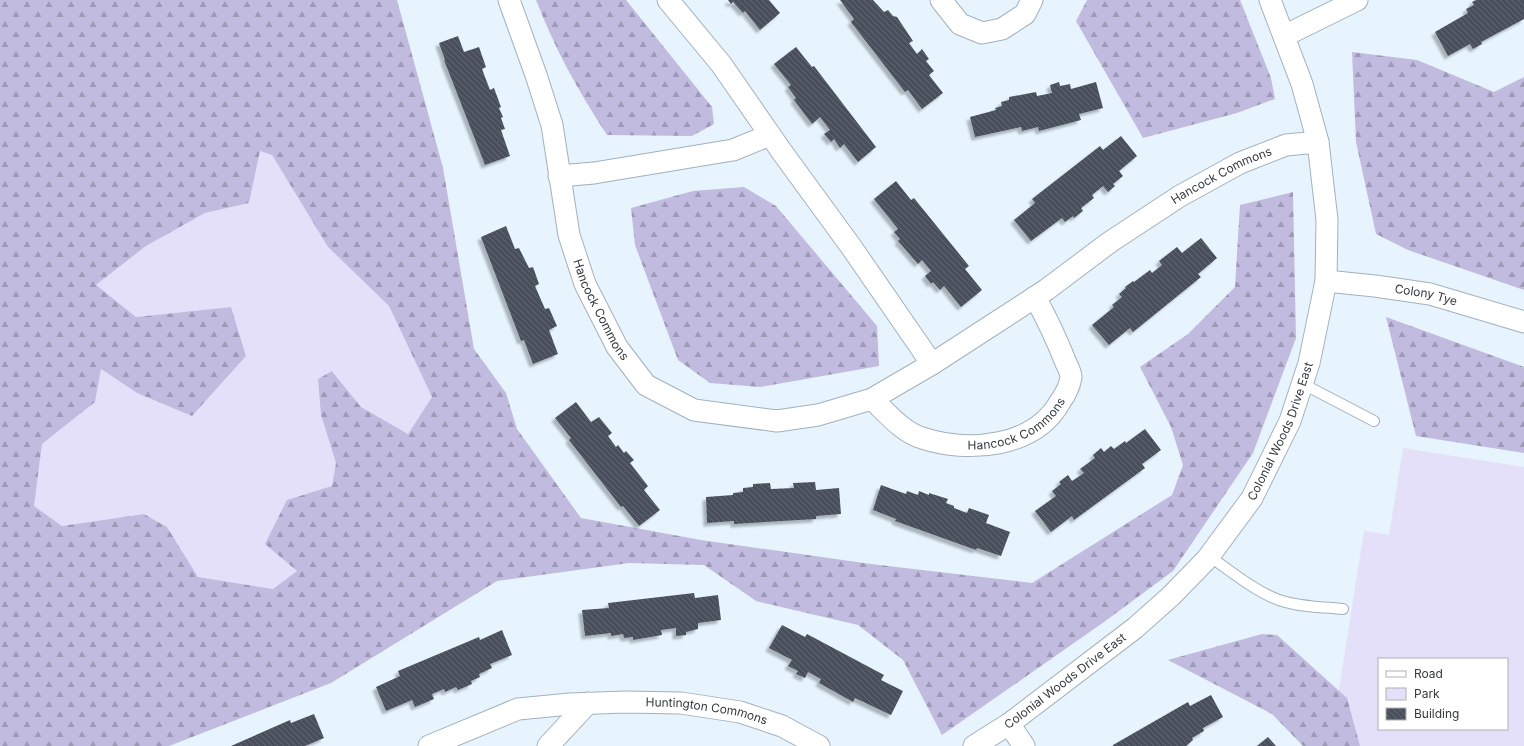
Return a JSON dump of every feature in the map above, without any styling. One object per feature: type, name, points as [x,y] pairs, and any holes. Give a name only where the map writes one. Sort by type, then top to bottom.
[{"type":"street","name":"Hancock Commons","points":[[509,0],[552,125],[569,235],[585,284],[617,347],[646,385],[694,410],[777,421],[818,415],[872,399],[932,364],[1035,297],[1110,242],[1193,188],[1240,163],[1286,145],[1318,142]]},
{"type":"street","points":[[668,0],[721,64],[770,135],[852,248],[932,364]]},
{"type":"street","points":[[940,0],[960,24],[982,33],[1002,29],[1025,14],[1032,0]]},
{"type":"street","name":"Colonial Woods Drive East","points":[[974,746],[1009,724],[1135,628],[1171,596],[1209,556],[1252,498],[1290,421],[1309,363],[1326,281],[1327,220],[1318,142],[1302,84],[1270,0]]},
{"type":"street","points":[[1284,36],[1357,0]]},
{"type":"street","points":[[559,176],[594,173],[733,150],[770,135]]},
{"type":"street","name":"Colony Tye","points":[[1326,281],[1430,294],[1524,322]]},
{"type":"street","name":"Hancock Commons","points":[[872,399],[900,425],[920,438],[948,444],[973,446],[1002,443],[1028,433],[1055,411],[1066,393],[1071,376],[1056,337],[1035,297]]},
{"type":"street","points":[[548,746],[588,703]]},
{"type":"street","name":"Huntington Commons","points":[[428,746],[518,710],[588,703],[681,703],[740,712],[782,726],[819,746]]},
{"type":"street","points":[[1009,724],[1024,746]]},
{"type":"lane","points":[[1302,384],[1374,421]]},
{"type":"lane","points":[[1209,556],[1246,581],[1279,600],[1306,606],[1343,609]]},
{"type":"green space","points":[[0,0],[397,0],[443,168],[474,349],[506,393],[517,429],[581,518],[701,540],[871,564],[1032,583],[1172,495],[1183,465],[1171,427],[1140,367],[1188,334],[1235,287],[1240,205],[1293,192],[1296,338],[1253,453],[1173,571],[1104,622],[942,735],[903,660],[858,625],[756,601],[704,565],[629,563],[497,581],[331,683],[169,746],[0,746]],"holes":[[[260,151],[272,155],[328,247],[389,306],[432,397],[408,434],[361,407],[332,371],[318,379],[321,415],[336,463],[332,486],[287,500],[265,544],[297,571],[273,589],[198,577],[167,527],[144,514],[62,526],[34,506],[42,444],[95,402],[101,369],[137,393],[192,416],[246,356],[231,307],[136,317],[96,285],[146,246],[205,213],[249,203]]]},
{"type":"green space","points":[[536,0],[626,0],[712,107],[714,124],[692,136],[607,135],[586,102],[568,69],[551,36]]},
{"type":"green space","points":[[1087,0],[1240,0],[1271,78],[1275,99],[1237,113],[1143,138],[1076,21]]},
{"type":"green space","points":[[1352,52],[1417,60],[1494,92],[1524,77],[1524,290],[1408,250],[1376,234],[1356,142]]},
{"type":"green space","points":[[260,151],[272,155],[328,247],[389,306],[432,397],[408,434],[361,407],[333,371],[321,415],[336,463],[332,487],[287,500],[298,571],[273,589],[198,577],[167,527],[144,514],[62,526],[34,506],[42,444],[95,402],[101,369],[137,393],[231,307],[136,317],[95,286],[146,246],[205,213],[249,203]]},
{"type":"green space","points":[[744,187],[776,206],[877,326],[879,366],[760,387],[710,383],[678,360],[635,245],[631,208],[693,191]]},
{"type":"green space","points":[[1386,317],[1524,367],[1524,453],[1416,436]]},
{"type":"green space","points":[[1403,448],[1524,467],[1524,746],[1330,746],[1364,531],[1389,535]]},
{"type":"green space","points":[[1262,634],[1277,635],[1347,698],[1360,746],[1303,746],[1272,714],[1168,660]]},
{"type":"building","points":[[728,0],[769,0],[780,13],[760,30],[745,11],[743,13],[733,2],[731,4]]},
{"type":"building","points":[[840,0],[873,0],[884,12],[888,10],[893,16],[897,17],[913,41],[909,43],[917,54],[922,49],[929,59],[926,61],[934,71],[929,75],[943,93],[922,109],[908,90],[905,92],[851,22],[854,19]]},
{"type":"building","points":[[1476,0],[1524,0],[1524,19],[1481,42],[1482,44],[1473,49],[1470,44],[1448,56],[1435,32],[1468,13],[1466,9],[1474,5],[1472,2]]},
{"type":"building","points":[[458,36],[464,52],[479,47],[486,67],[482,69],[490,90],[494,88],[501,107],[499,108],[503,117],[501,118],[505,129],[501,130],[510,156],[485,165],[444,60],[439,43]]},
{"type":"building","points":[[796,47],[812,67],[814,66],[876,147],[858,162],[844,144],[840,148],[834,139],[831,142],[824,134],[830,130],[820,117],[812,124],[794,100],[796,98],[788,87],[791,85],[774,64]]},
{"type":"building","points":[[1059,82],[1060,86],[1070,84],[1071,89],[1096,82],[1103,108],[1079,114],[1081,120],[1039,131],[1038,127],[1022,131],[1021,127],[975,137],[970,117],[996,110],[995,108],[1002,106],[1001,102],[1009,100],[1009,97],[1036,92],[1037,96],[1052,93],[1050,85]]},
{"type":"building","points":[[1121,136],[1137,156],[1119,171],[1123,176],[1113,184],[1115,186],[1108,192],[1103,186],[1092,195],[1094,198],[1081,208],[1083,211],[1074,218],[1073,216],[1065,222],[1062,218],[1031,241],[1014,220],[1035,203],[1032,199],[1100,146],[1103,150]]},
{"type":"building","points":[[896,181],[911,200],[914,198],[969,266],[965,269],[982,290],[961,307],[944,286],[940,290],[933,282],[931,284],[925,276],[931,271],[922,260],[918,264],[898,241],[900,239],[894,232],[898,229],[874,199]]},
{"type":"building","points":[[506,226],[515,249],[519,248],[529,268],[533,267],[539,284],[535,286],[545,309],[549,308],[557,326],[549,330],[558,354],[533,364],[524,340],[521,341],[481,237]]},
{"type":"building","points":[[1201,238],[1217,258],[1198,274],[1201,277],[1133,332],[1130,328],[1109,345],[1092,325],[1114,307],[1112,305],[1122,297],[1119,294],[1126,288],[1125,287],[1150,270],[1152,273],[1162,265],[1159,261],[1177,247],[1182,253]]},
{"type":"building","points":[[576,402],[591,422],[599,417],[612,433],[608,436],[616,447],[618,445],[624,453],[626,451],[634,460],[630,463],[648,486],[644,490],[660,510],[639,526],[623,506],[621,507],[569,440],[571,438],[555,418]]},
{"type":"building","points":[[1145,429],[1161,450],[1142,464],[1145,468],[1074,520],[1072,516],[1051,532],[1035,511],[1056,496],[1052,491],[1061,484],[1059,482],[1068,475],[1072,481],[1084,473],[1080,469],[1095,458],[1093,455],[1101,448],[1104,452],[1111,446],[1114,449],[1125,441],[1126,443]]},
{"type":"building","points":[[815,482],[816,490],[839,488],[841,514],[816,516],[816,519],[734,524],[734,521],[707,523],[706,497],[733,495],[733,493],[743,492],[743,488],[753,487],[753,484],[770,483],[771,489],[794,488],[793,483]]},
{"type":"building","points":[[881,485],[906,494],[907,491],[918,495],[919,491],[929,495],[929,493],[948,499],[946,503],[967,513],[969,508],[989,515],[986,523],[1010,532],[1001,556],[977,548],[976,550],[895,521],[896,519],[873,510]]},
{"type":"building","points":[[694,593],[695,598],[718,595],[721,620],[698,623],[698,629],[686,632],[686,635],[676,636],[676,628],[661,630],[662,635],[633,640],[633,637],[624,638],[623,634],[611,636],[611,633],[585,636],[582,610],[609,608],[608,603]]},
{"type":"building","points":[[782,625],[805,637],[807,634],[884,675],[881,680],[903,691],[891,715],[855,698],[853,702],[819,683],[821,679],[808,672],[805,678],[796,674],[798,671],[788,666],[792,660],[769,648]]},
{"type":"building","points":[[502,630],[512,655],[490,664],[492,668],[479,674],[480,677],[471,681],[472,684],[458,690],[456,687],[445,692],[444,689],[432,694],[434,699],[415,707],[412,700],[386,711],[376,687],[400,676],[398,671],[479,637],[480,640]]},
{"type":"building","points":[[1211,695],[1223,717],[1203,728],[1204,731],[1192,738],[1193,740],[1186,746],[1113,746],[1188,702],[1190,706]]},
{"type":"building","points":[[314,714],[324,738],[305,746],[231,746],[290,720],[291,723]]},
{"type":"building","points":[[1268,737],[1276,746],[1257,746]]}]
